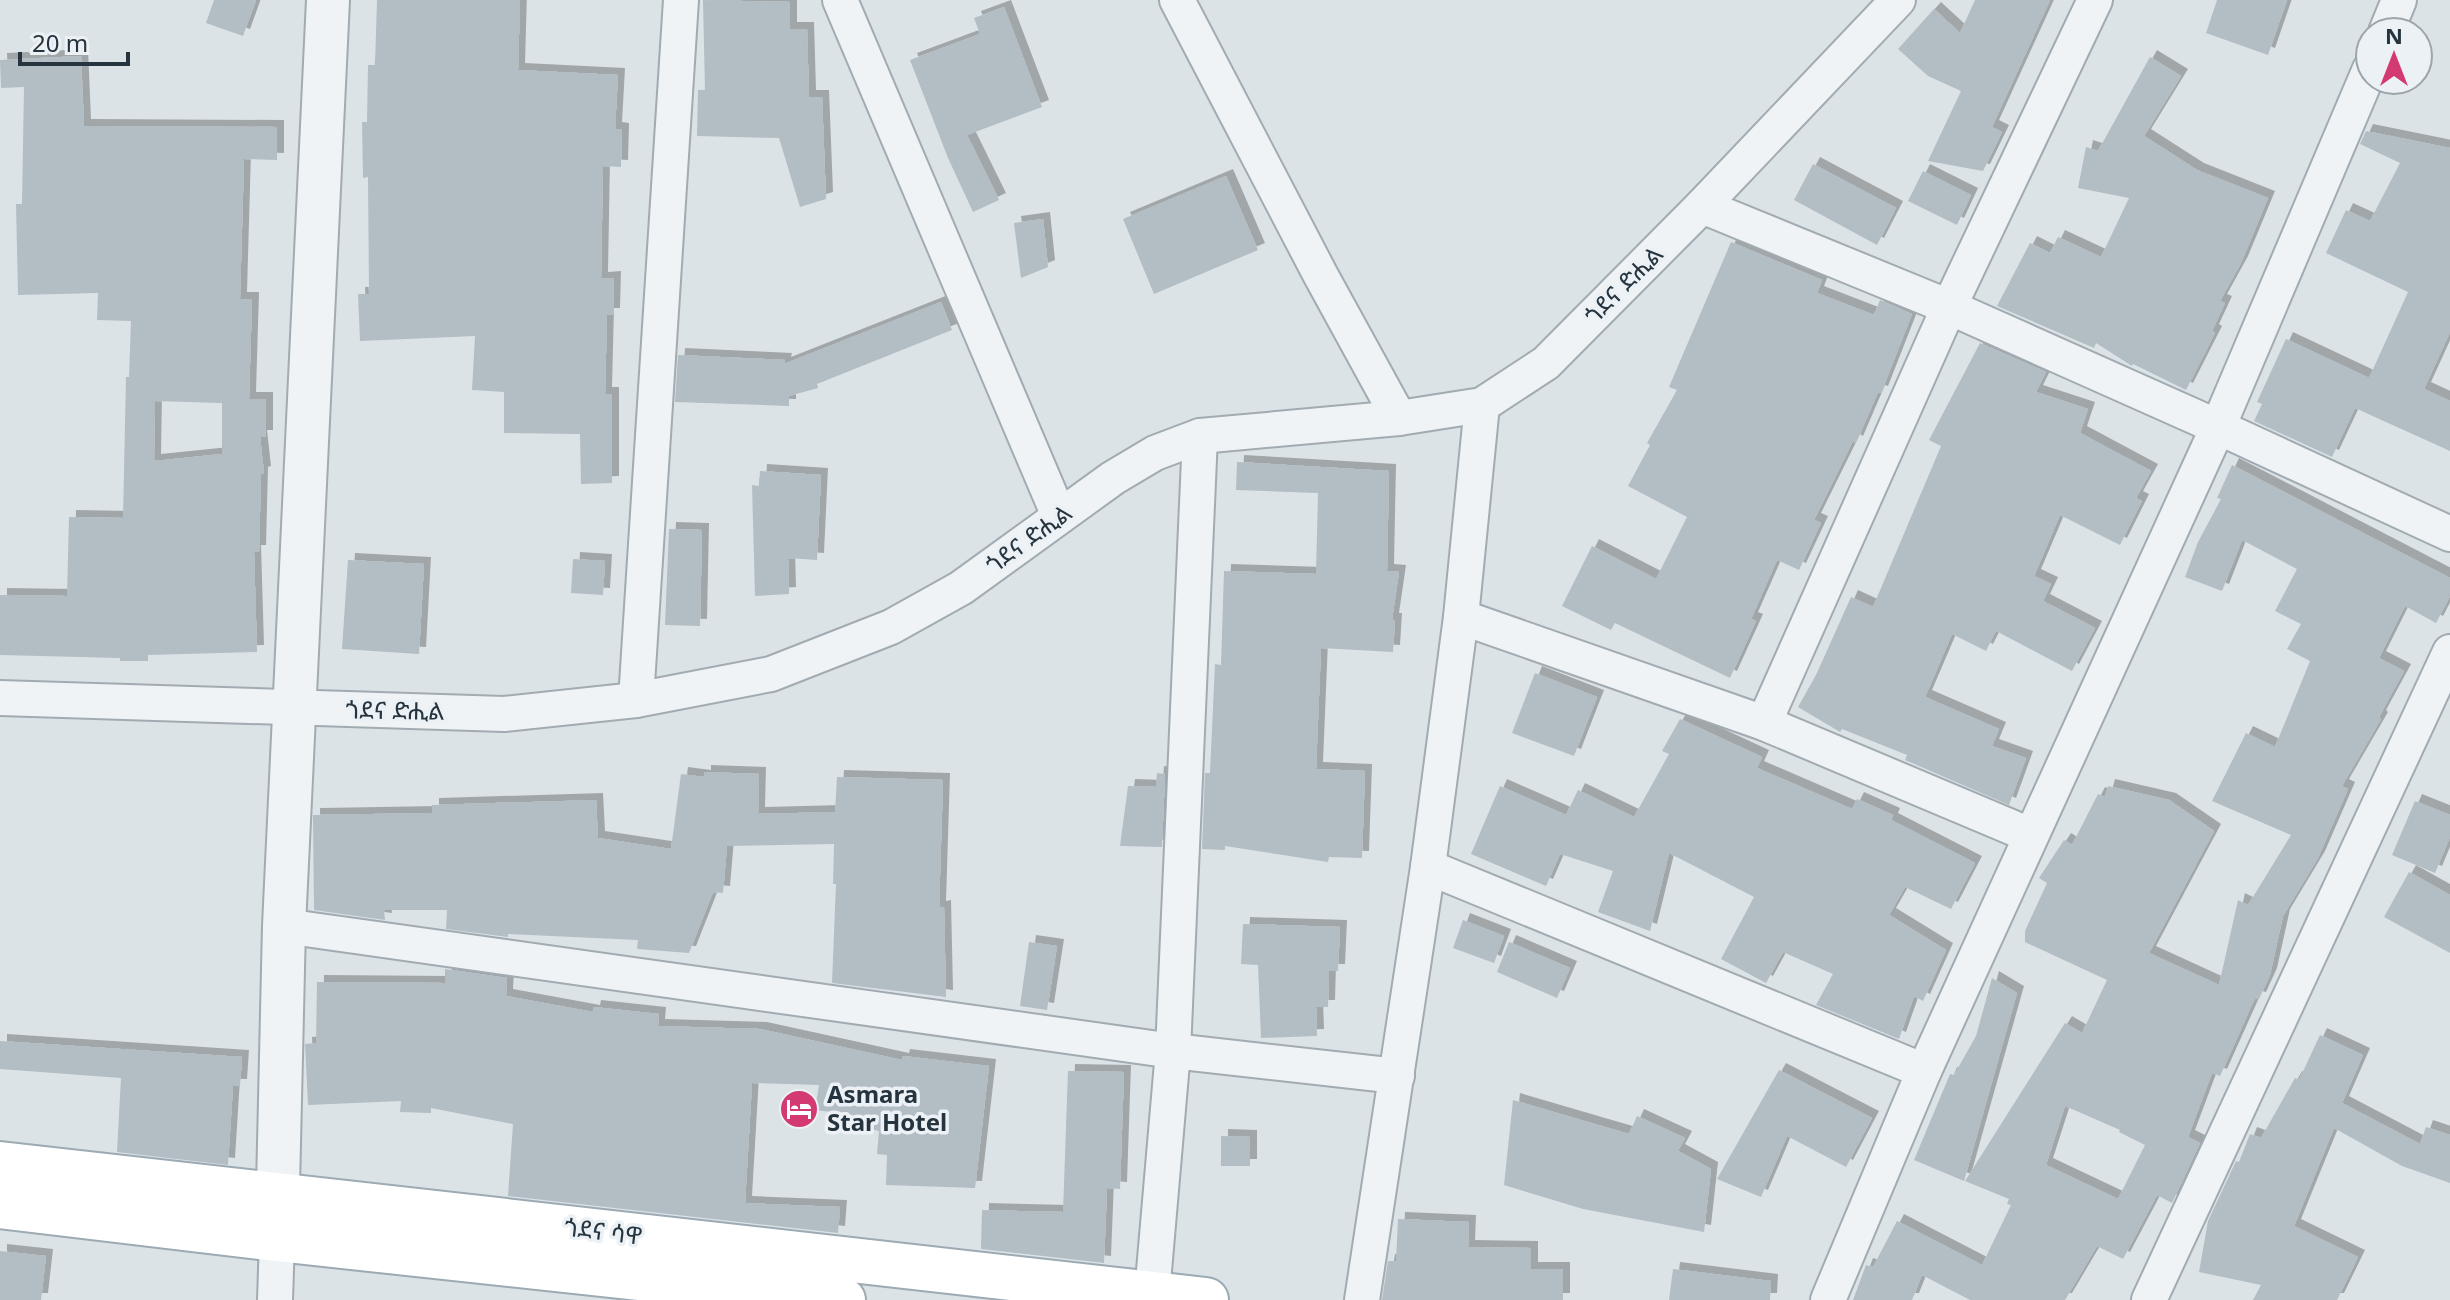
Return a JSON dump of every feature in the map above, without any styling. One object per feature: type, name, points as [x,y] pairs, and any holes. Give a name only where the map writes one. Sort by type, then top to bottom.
[{"type":"main road","name":"ጎደና ሳዋ","points":[[0,1164],[1206,1300]]},
{"type":"main road","name":"ጎደና ሳዋ","points":[[0,1206],[843,1300]]},
{"type":"street","points":[[275,1300],[284,926],[328,0]]},
{"type":"street","points":[[636,700],[681,0]]},
{"type":"street","points":[[840,0],[1059,516]]},
{"type":"street","points":[[1177,0],[1399,418]]},
{"type":"street","name":"ጎደና ድሒል","points":[[0,698],[504,714],[636,700],[771,674],[891,627],[961,588],[1113,478],[1155,453],[1200,436],[1399,418],[1482,405],[1546,363],[1702,206],[1898,0]]},
{"type":"street","points":[[1764,723],[1949,307],[2095,0]]},
{"type":"street","points":[[1828,1300],[1924,1071],[2218,427],[2359,96]]},
{"type":"street","points":[[1702,206],[1949,307],[2450,534]]},
{"type":"street","points":[[1362,1300],[1428,867],[1461,617],[1482,405]]},
{"type":"street","points":[[1152,1294],[1173,1051],[1200,436]]},
{"type":"street","points":[[1461,617],[1764,723],[2030,835]]},
{"type":"street","points":[[2149,1300],[2450,652]]},
{"type":"street","points":[[1428,867],[1924,1071]]},
{"type":"street","points":[[284,926],[1173,1051],[1397,1076]]},
{"type":"building","points":[[214,0],[256,0],[243,36],[206,23]]},
{"type":"building","points":[[377,0],[520,0],[518,70],[618,75],[615,129],[622,130],[621,167],[603,166],[601,279],[614,278],[613,315],[607,315],[605,394],[612,394],[612,483],[581,484],[580,434],[504,433],[504,392],[472,390],[475,336],[360,341],[358,294],[369,294],[368,177],[363,178],[362,122],[367,122],[368,65],[375,65]]},
{"type":"building","points":[[703,0],[790,2],[790,29],[807,29],[809,97],[822,97],[826,199],[800,207],[779,138],[697,136],[698,90],[705,90]]},
{"type":"building","points":[[1975,0],[2050,0],[1992,127],[2002,132],[1983,171],[1928,161],[1961,91],[1928,76],[1898,49],[1934,9],[1960,33]]},
{"type":"building","points":[[2217,0],[2287,0],[2268,55],[2206,33]]},
{"type":"building","points":[[1004,7],[1042,107],[967,135],[999,200],[973,212],[948,158],[910,60],[980,34],[974,18]]},
{"type":"building","points":[[81,56],[84,126],[277,127],[277,160],[244,159],[240,299],[252,299],[249,399],[266,399],[266,437],[260,437],[264,473],[261,474],[259,552],[254,552],[257,652],[148,655],[148,661],[0,655],[0,595],[67,596],[69,517],[123,518],[126,377],[129,377],[131,321],[97,320],[98,293],[18,295],[16,204],[22,204],[24,87],[1,88],[0,60]],"holes":[[[155,401],[222,403],[222,454],[154,461]]]},
{"type":"building","points":[[2150,57],[2181,76],[2144,136],[2197,170],[2268,198],[2241,263],[2220,301],[2225,303],[2212,331],[2215,333],[2186,390],[2132,366],[2096,343],[2094,348],[1997,306],[2030,243],[2050,253],[2058,237],[2101,257],[2129,198],[2078,188],[2086,147],[2098,151]]},
{"type":"building","points":[[2366,131],[2450,148],[2450,332],[2424,389],[2450,401],[2450,451],[2355,408],[2332,457],[2254,421],[2262,404],[2257,402],[2286,339],[2369,378],[2408,292],[2326,253],[2346,210],[2370,221],[2400,163],[2360,144]]},
{"type":"building","points":[[1813,164],[1896,208],[1877,245],[1794,200]]},
{"type":"building","points":[[1923,171],[1971,195],[1957,225],[1908,201]]},
{"type":"building","points":[[1226,176],[1258,250],[1154,294],[1123,219]]},
{"type":"building","points":[[1043,219],[1048,267],[1021,278],[1014,223]]},
{"type":"building","points":[[1731,242],[1822,280],[1817,293],[1874,315],[1880,300],[1912,314],[1881,393],[1878,392],[1856,443],[1853,441],[1814,520],[1821,523],[1799,570],[1777,560],[1751,619],[1756,621],[1730,678],[1615,623],[1611,630],[1562,606],[1592,546],[1656,579],[1687,517],[1628,486],[1650,445],[1647,443],[1677,390],[1669,387]]},
{"type":"building","points":[[941,302],[952,330],[817,384],[818,388],[789,396],[789,406],[675,402],[678,355],[785,360],[784,364]]},
{"type":"building","points":[[1980,343],[2046,372],[2036,392],[2088,409],[2080,433],[2151,471],[2136,498],[2142,501],[2120,545],[2060,515],[2034,576],[2051,584],[2043,601],[2095,628],[2072,671],[1996,631],[1986,651],[1952,634],[1925,697],[1999,729],[1992,746],[2026,758],[2009,805],[1905,760],[1907,755],[1842,729],[1840,732],[1798,707],[1851,597],[1873,607],[1941,446],[1929,440]]},
{"type":"building","points":[[1237,462],[1389,471],[1387,571],[1399,572],[1392,620],[1395,620],[1393,652],[1321,648],[1316,769],[1365,771],[1362,858],[1329,857],[1328,862],[1225,846],[1225,850],[1202,849],[1205,773],[1210,773],[1215,664],[1221,665],[1224,571],[1316,574],[1318,493],[1236,490]]},
{"type":"building","points":[[2232,465],[2450,578],[2450,596],[2436,623],[2405,606],[2379,658],[2404,671],[2379,717],[2381,719],[2342,786],[2348,789],[2318,858],[2283,916],[2270,975],[2259,999],[2255,998],[2220,1076],[2212,1073],[2188,1137],[2200,1143],[2172,1203],[2157,1195],[2123,1259],[2097,1246],[2065,1300],[1970,1300],[1922,1275],[1912,1300],[1853,1300],[1866,1265],[1873,1267],[1897,1221],[1982,1265],[2011,1205],[2007,1204],[2009,1199],[1965,1181],[2065,1023],[2082,1033],[2107,980],[2025,942],[2025,931],[2047,883],[2039,878],[2064,840],[2072,845],[2098,794],[2105,797],[2108,786],[2169,800],[2214,831],[2149,953],[2219,985],[2238,900],[2248,905],[2291,835],[2212,801],[2246,733],[2275,747],[2310,661],[2287,649],[2301,624],[2275,611],[2297,569],[2242,540],[2222,591],[2185,577],[2198,542],[2221,499],[2217,498]],"holes":[[[2065,1106],[2120,1130],[2145,1145],[2118,1199],[2046,1165]]]},
{"type":"building","points":[[760,471],[821,475],[817,560],[788,558],[789,594],[755,596],[752,485],[759,486]]},
{"type":"building","points":[[669,529],[702,530],[700,626],[665,625]]},
{"type":"building","points":[[573,559],[605,561],[603,595],[571,593]]},
{"type":"building","points":[[348,560],[424,564],[419,654],[342,649]]},
{"type":"building","points":[[1535,673],[1597,697],[1574,756],[1512,733]]},
{"type":"building","points":[[1680,719],[1762,757],[1757,768],[1852,809],[1857,799],[1893,815],[1891,820],[1975,863],[1951,909],[1905,887],[1889,915],[1946,950],[1923,1001],[1914,996],[1899,1039],[1816,1005],[1833,974],[1783,952],[1766,983],[1721,959],[1754,897],[1669,853],[1650,931],[1598,912],[1613,871],[1560,854],[1546,886],[1471,854],[1500,786],[1566,815],[1578,790],[1634,817],[1669,754],[1662,751]]},
{"type":"building","points":[[704,772],[759,774],[758,814],[835,812],[837,777],[943,780],[939,908],[944,907],[946,997],[832,983],[836,884],[833,884],[834,844],[727,846],[723,893],[713,892],[689,953],[637,949],[638,940],[508,934],[508,937],[446,929],[447,910],[384,910],[385,920],[314,910],[313,815],[432,813],[432,805],[596,800],[598,838],[671,849],[681,774],[704,777]]},
{"type":"building","points":[[1157,773],[1165,774],[1162,847],[1120,846],[1128,786],[1156,787]]},
{"type":"building","points":[[2415,801],[2450,815],[2450,837],[2435,873],[2392,855]]},
{"type":"building","points":[[2409,872],[2450,895],[2450,953],[2384,917]]},
{"type":"building","points":[[1463,920],[1504,936],[1494,963],[1453,948]]},
{"type":"building","points":[[1243,924],[1340,927],[1338,971],[1329,971],[1328,1007],[1316,1007],[1317,1036],[1261,1038],[1258,965],[1241,964]]},
{"type":"building","points":[[1029,942],[1057,946],[1047,1010],[1020,1006]]},
{"type":"building","points":[[1509,942],[1570,968],[1557,998],[1497,972]]},
{"type":"building","points":[[445,969],[507,978],[506,996],[593,1012],[594,1007],[659,1014],[658,1026],[760,1029],[902,1060],[903,1056],[989,1066],[975,1188],[886,1185],[887,1155],[877,1154],[879,1131],[845,1123],[847,1114],[815,1110],[819,1085],[752,1083],[745,1203],[840,1207],[838,1233],[508,1196],[513,1124],[431,1108],[431,1113],[400,1112],[401,1101],[308,1105],[305,1044],[316,1043],[317,982],[445,983]]},
{"type":"building","points":[[1992,978],[2017,993],[1964,1181],[1914,1160],[1950,1074],[1954,1075],[1976,1036]]},
{"type":"building","points":[[2320,1035],[2363,1055],[2342,1103],[2420,1144],[2426,1127],[2450,1135],[2450,1183],[2402,1166],[2334,1128],[2294,1226],[2358,1257],[2337,1300],[2253,1300],[2261,1285],[2199,1272],[2208,1221],[2250,1134],[2261,1138],[2295,1078],[2299,1080]]},
{"type":"building","points":[[0,1041],[242,1057],[240,1086],[233,1086],[228,1165],[117,1152],[121,1078],[0,1069]]},
{"type":"building","points":[[1779,1070],[1872,1118],[1846,1167],[1787,1136],[1761,1197],[1717,1179]]},
{"type":"building","points":[[1068,1071],[1124,1072],[1120,1189],[1107,1188],[1104,1263],[981,1249],[982,1210],[1063,1212]]},
{"type":"building","points":[[1513,1100],[1629,1134],[1637,1116],[1685,1138],[1678,1151],[1711,1169],[1704,1232],[1583,1209],[1504,1185]]},
{"type":"building","points":[[1221,1136],[1250,1137],[1250,1166],[1221,1166]]},
{"type":"building","points":[[1398,1219],[1469,1222],[1468,1247],[1531,1248],[1531,1269],[1563,1269],[1563,1300],[1382,1300],[1388,1261],[1396,1261]]},
{"type":"building","points":[[0,1251],[46,1256],[41,1300],[0,1300]]},
{"type":"building","points":[[1673,1269],[1771,1281],[1770,1300],[1669,1300]]},
{"type":"place","name":"Asmara Star Hotel","points":[[799,1109]]}]
